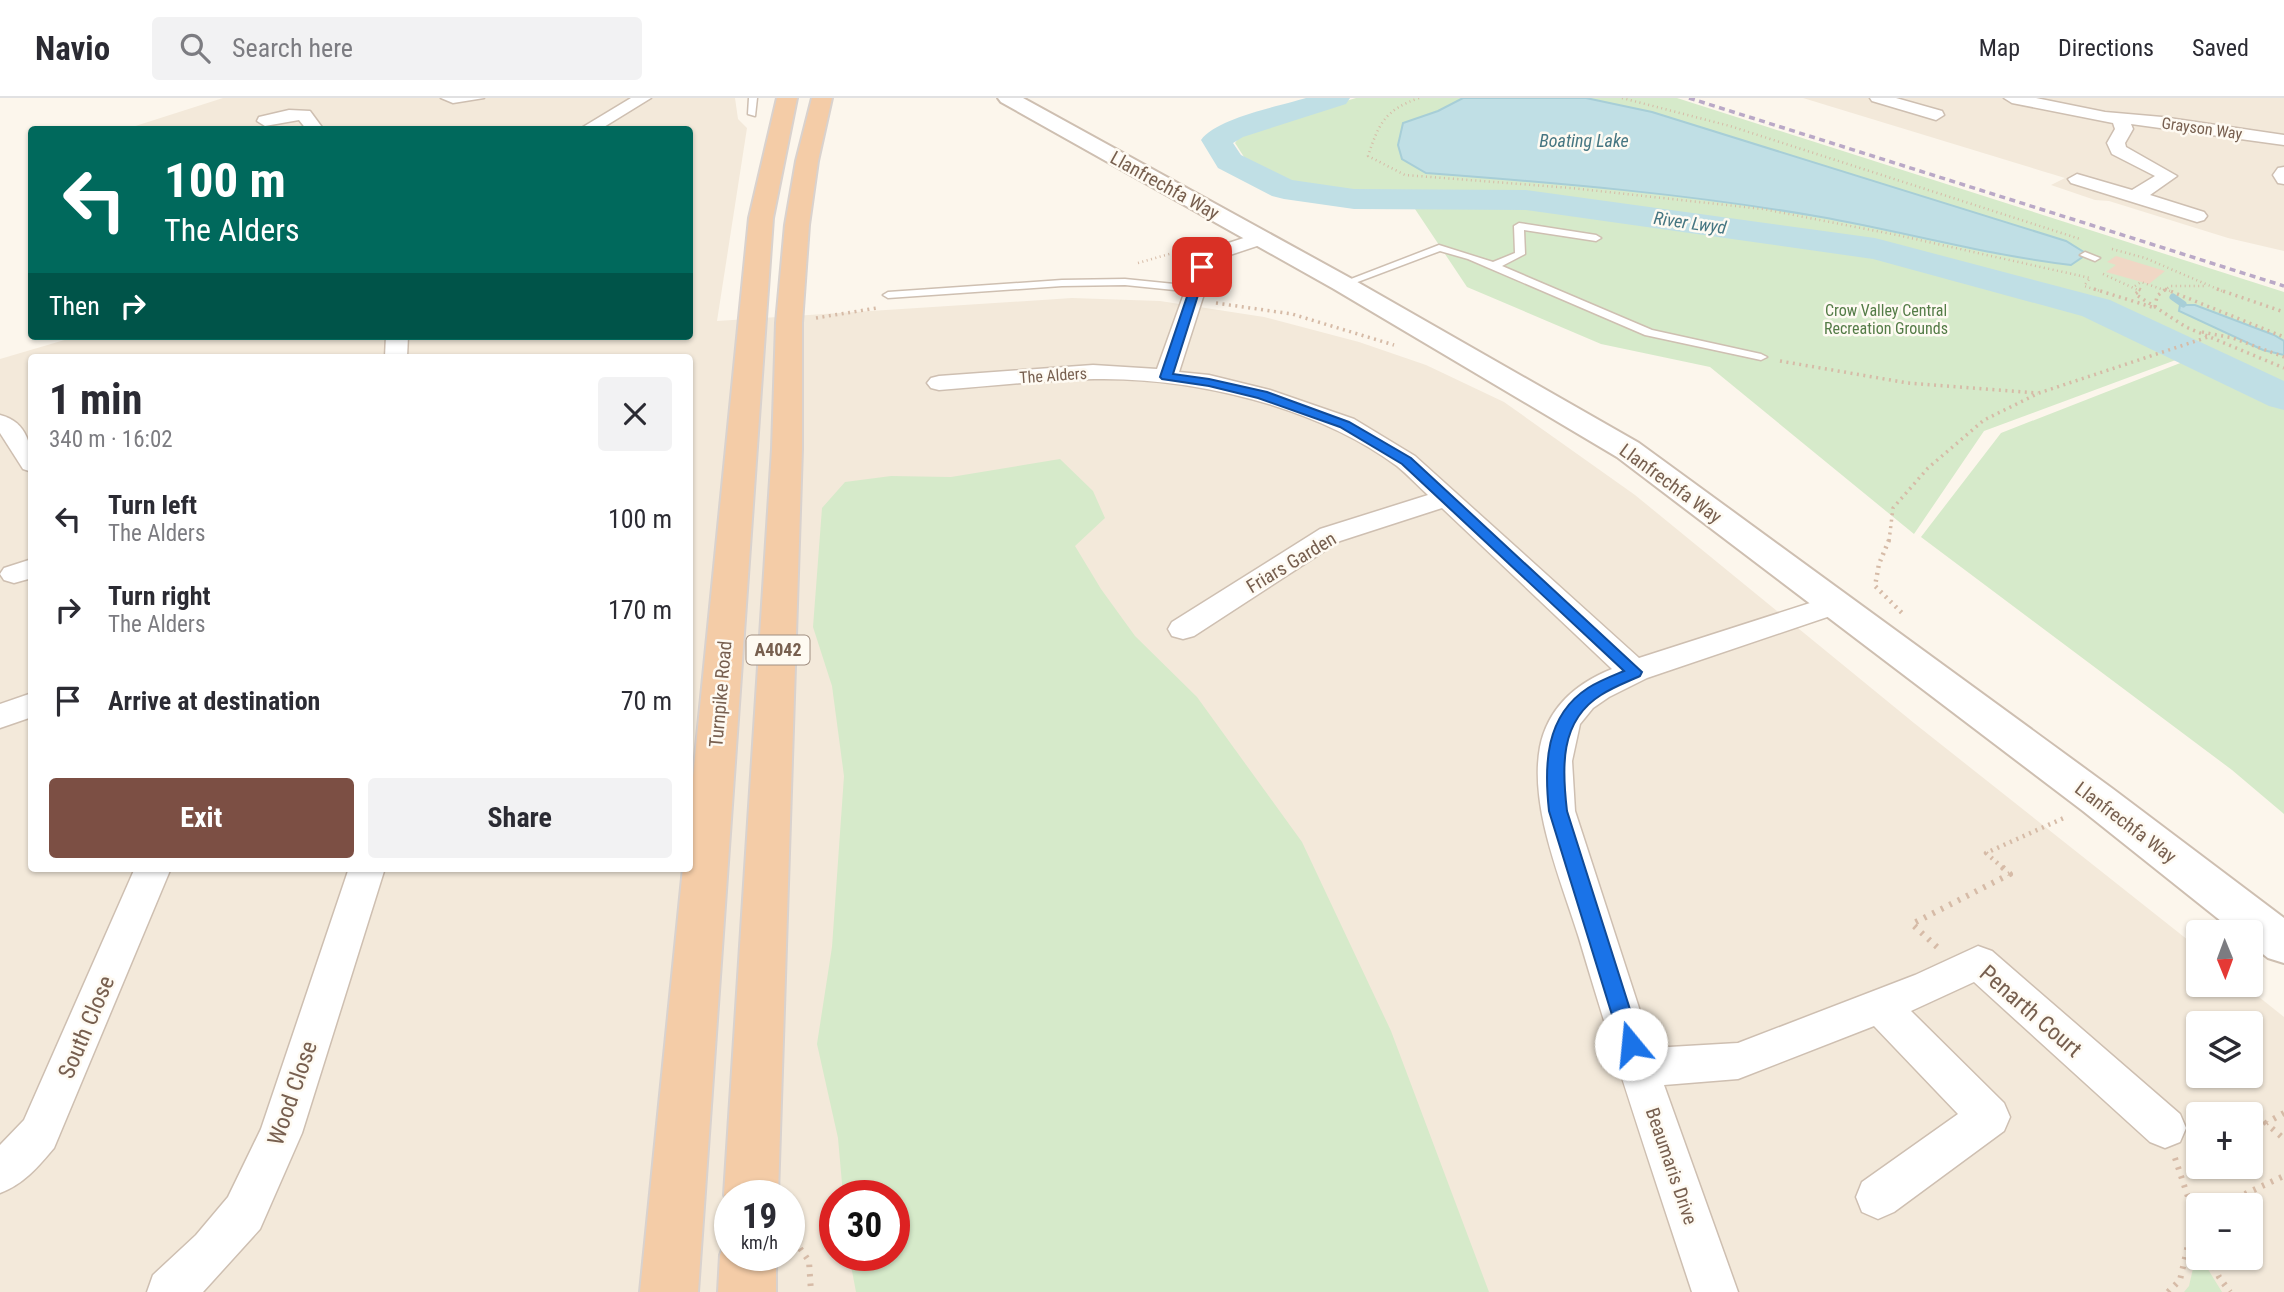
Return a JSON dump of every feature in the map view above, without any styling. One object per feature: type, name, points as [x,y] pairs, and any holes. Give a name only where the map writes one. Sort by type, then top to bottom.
[{"type":"highway","name":"Turnpike Road","points":[[669,1292],[761,218],[788,98]]},
{"type":"highway","name":"A4042","points":[[752,1180],[787,449],[789,323],[797,225],[807,161],[822,98]]},
{"type":"highway","points":[[747,1292],[748,1271]]},
{"type":"street","points":[[593,126],[643,98]]},
{"type":"street","name":"Llanfrechfa Way","points":[[1008,98],[1262,238],[1628,450],[2098,800],[2284,944]]},
{"type":"street","points":[[1878,98],[1914,108],[1936,106]]},
{"type":"street","name":"Grayson Way","points":[[2012,98],[2120,119],[2178,124],[2284,140]]},
{"type":"street","points":[[265,121],[289,115],[304,115],[313,126]]},
{"type":"street","points":[[2120,119],[2124,130],[2116,143],[2118,150],[2168,176],[2134,197]]},
{"type":"street","points":[[2284,172],[2281,175],[2284,178]]},
{"type":"street","points":[[2077,179],[2197,216]]},
{"type":"street","points":[[1166,377],[1202,267],[1213,254],[1262,238]]},
{"type":"street","name":"The Alders","points":[[939,383],[1093,372],[1166,377],[1209,382],[1262,395],[1345,424],[1406,461],[1634,672]]},
{"type":"street","points":[[0,422],[9,428],[28,458]]},
{"type":"street","name":"Friars Garden","points":[[1183,629],[1330,535],[1447,498]]},
{"type":"street","name":"Beaumaris Drive","points":[[1715,1292],[1638,1068],[1558,811],[1554,773],[1560,734],[1570,713],[1594,691],[1634,672],[1835,604]]},
{"type":"street","points":[[0,717],[28,706]]},
{"type":"street","name":"South Close","points":[[0,1172],[19,1157],[39,1134],[151,872]]},
{"type":"street","name":"Wood Close","points":[[170,1292],[212,1251],[244,1213],[281,1133],[366,872]]},
{"type":"street","name":"Penarth Court","points":[[1638,1068],[1738,1061],[1929,987],[1978,962],[2165,1128]]},
{"type":"street","points":[[1878,1197],[1989,1117],[1880,1006]]},
{"type":"lane","points":[[445,98],[457,101],[480,98]]},
{"type":"lane","points":[[752,114],[753,98]]},
{"type":"lane","points":[[1493,266],[1520,254],[1519,226],[1596,238]]},
{"type":"lane","points":[[1343,284],[1439,248],[1493,266],[1649,333],[1761,358]]},
{"type":"lane","points":[[888,295],[1062,283],[1125,282],[1194,289]]},
{"type":"path","points":[[1419,98],[1381,118],[1368,156],[1405,175],[1572,188],[1763,209],[1897,235],[2090,278],[2084,286],[2155,308]]},
{"type":"path","points":[[1622,98],[1730,126],[2085,240]]},
{"type":"path","points":[[1132,265],[1184,248],[1213,254]]},
{"type":"path","points":[[2109,248],[2145,258],[2211,287],[2284,312]]},
{"type":"path","points":[[2104,268],[2099,273],[2135,286],[2141,290],[2135,294],[2155,308],[2199,332],[2284,368]]},
{"type":"path","points":[[2135,286],[2141,282],[2165,290],[2284,337]]},
{"type":"path","points":[[2155,308],[2157,296],[2180,284],[2211,287]]},
{"type":"path","points":[[807,319],[918,302],[918,293]]},
{"type":"path","points":[[1213,302],[1292,314],[1404,348]]},
{"type":"path","points":[[2199,332],[2214,332],[2255,349],[2284,357]]},
{"type":"path","points":[[1904,615],[1875,586],[1879,564],[1888,546],[1893,508],[1928,468],[1984,419],[2039,393],[2211,336]]},
{"type":"path","points":[[1761,358],[1832,372],[1978,392],[2039,393]]},
{"type":"path","points":[[1962,970],[1912,924],[2010,874],[1986,853],[2073,814]]},
{"type":"path","points":[[2284,1113],[2266,1123],[2284,1139]]},
{"type":"path","points":[[2165,1128],[2188,1193]]},
{"type":"path","points":[[2247,1193],[2284,1176]]},
{"type":"path","points":[[805,1255],[809,1261],[811,1292]]},
{"type":"path","points":[[2168,1292],[2180,1280],[2186,1256]]},
{"type":"path","points":[[2216,1270],[2230,1292]]},
{"type":"shaded area","points":[[223,98],[735,98],[738,119],[747,128],[717,321],[1072,298],[1160,301],[1264,317],[1359,342],[1426,365],[1504,402],[1635,495],[1914,723],[2186,938],[2186,998],[2260,998],[2284,1017],[2284,1292],[0,1292],[0,359],[64,340],[693,340],[693,126],[135,126]]},
{"type":"shaded area","points":[[1803,98],[2284,98],[2284,251],[2228,238],[2109,201],[2095,200],[2051,185],[2065,178]]},
{"type":"green space","name":"Crow Valley Central Recreation Grounds","points":[[1356,98],[1677,98],[2284,292],[2284,388],[2200,351],[1984,431],[1914,534],[1710,367],[1601,344],[1467,287],[1407,197],[1326,193],[1286,184],[1251,165],[1235,143],[1244,131]]},
{"type":"green space","points":[[2188,360],[2284,407],[2284,814],[2232,770],[1921,537],[2001,433]]},
{"type":"green space","points":[[1060,459],[1093,491],[1105,518],[1075,546],[1101,589],[1135,636],[1197,697],[1302,842],[1391,1031],[1489,1292],[856,1292],[852,1271],[910,1271],[910,1180],[842,1180],[838,1138],[817,1044],[832,947],[844,776],[832,686],[813,627],[822,508],[845,482],[891,476],[951,477]]},
{"type":"green space","points":[[2193,1270],[2208,1270],[2222,1292],[2184,1292],[2189,1286]]},
{"type":"water","name":"Boating Lake","points":[[1463,98],[1586,98],[1652,112],[2066,241],[2087,254],[2071,265],[2040,261],[1821,217],[1723,202],[1575,185],[1426,173],[1402,159],[1398,145],[1403,123],[1438,111]]},
{"type":"water","points":[[2180,305],[2195,305],[2274,335],[2284,341],[2284,355],[2263,350],[2179,311]]},
{"type":"building","points":[[2116,256],[2165,271],[2149,284],[2106,272],[2116,265],[2107,262]]},
{"type":"waterway","name":"River Lwyd","points":[[1336,98],[1232,131],[1216,140],[1229,161],[1284,189],[1354,199],[1526,200],[1875,249],[2096,308],[2284,397]]},
{"type":"waterway","points":[[2173,297],[2183,304]]},
{"type":"railway","points":[[1689,98],[2284,286]]},
{"type":"route","points":[[1202,267],[1166,377],[1209,382],[1262,395],[1345,424],[1406,461],[1634,672],[1594,691],[1570,713],[1560,734],[1554,773],[1558,811],[1631,1044]]}]
